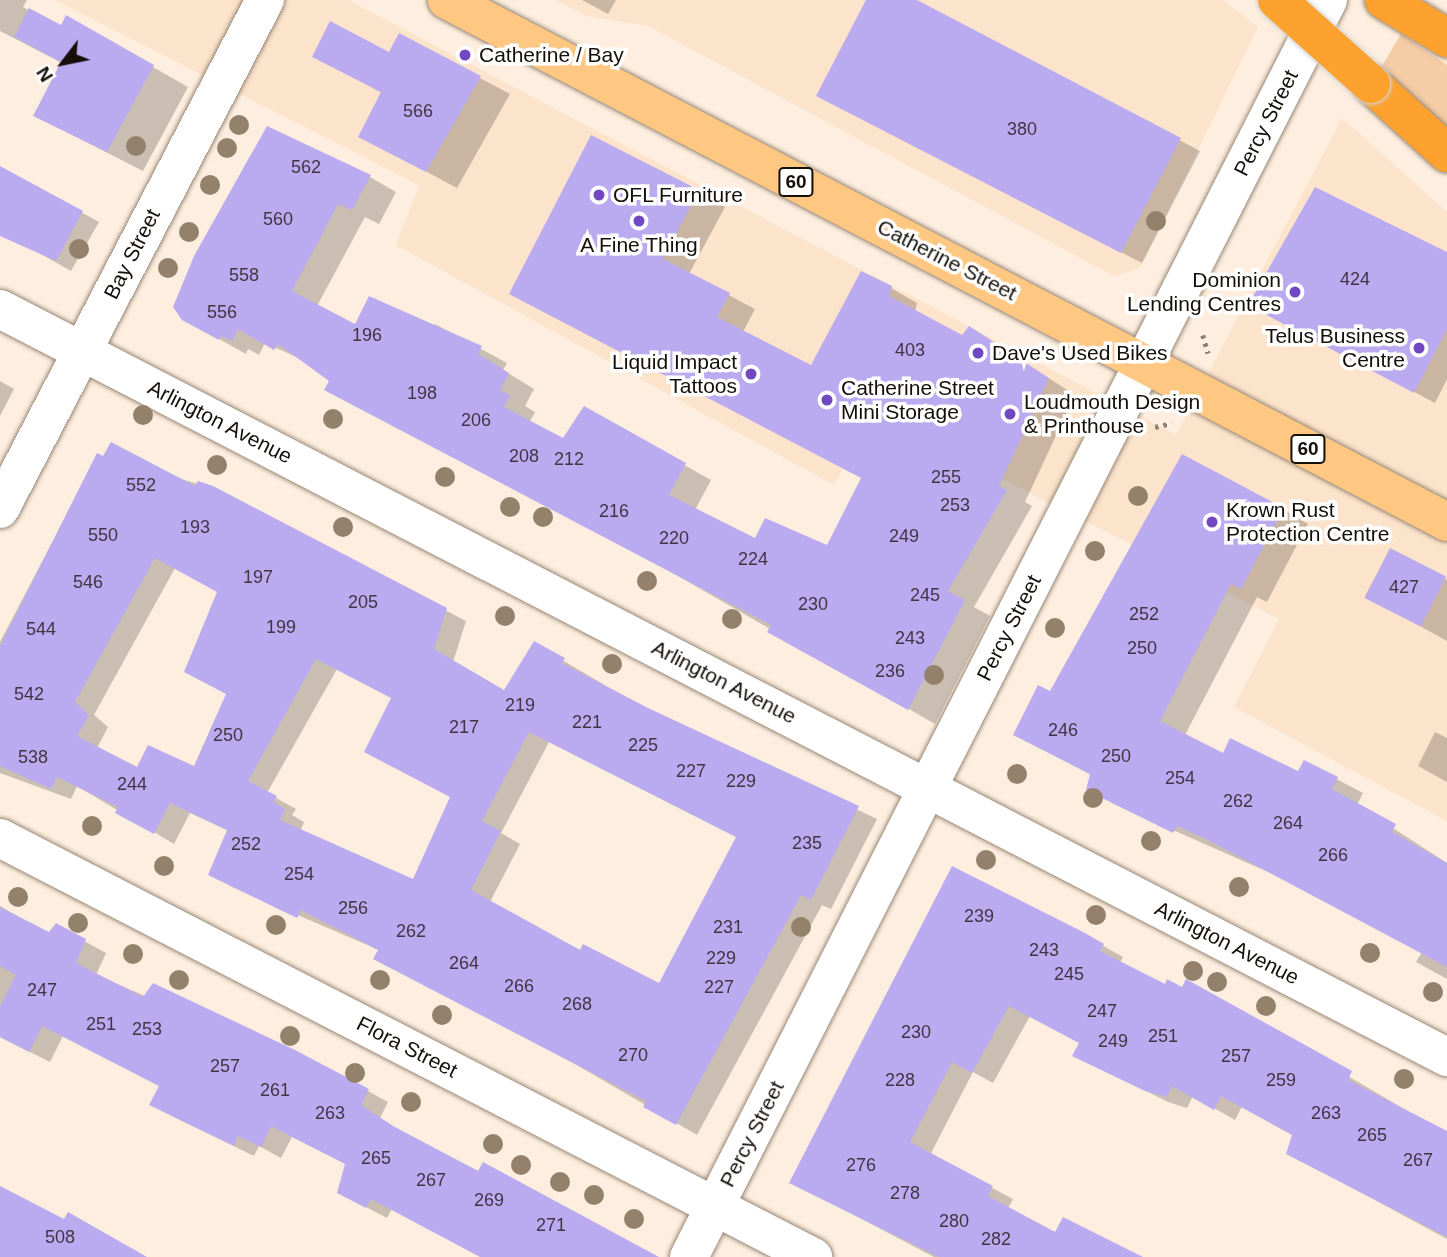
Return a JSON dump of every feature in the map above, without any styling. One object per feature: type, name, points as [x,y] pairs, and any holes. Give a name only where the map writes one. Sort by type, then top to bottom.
[{"type":"highway","points":[[1277,0],[1447,153]]},
{"type":"highway","points":[[1396,7],[1447,38]]},
{"type":"main road","name":"Catherine Street","points":[[447,0],[1447,522]]},
{"type":"street","name":"Bay Street","points":[[0,509],[265,0]]},
{"type":"street","name":"Percy Street","points":[[689,1257],[927,787],[1157,370],[1328,0]]},
{"type":"street","name":"Arlington Avenue","points":[[0,309],[1447,1057]]},
{"type":"street","name":"Flora Street","points":[[0,838],[813,1257]]},
{"type":"shaded area","points":[[55,0],[348,0],[1176,435],[1342,118],[1447,212],[1447,821],[1234,707],[1279,619],[873,414],[834,485],[396,245],[419,185]]},
{"type":"shaded area","points":[[556,0],[1223,0],[1258,27],[1140,268],[1114,276],[648,26],[586,16]]},
{"type":"shaded area","points":[[1401,34],[1447,65],[1447,142],[1378,73]]},
{"type":"building","points":[[866,0],[917,0],[1181,138],[1121,253],[816,96]]},
{"type":"building","points":[[29,8],[61,25],[66,15],[154,65],[107,152],[33,116],[61,62],[14,37]]},
{"type":"building","points":[[330,21],[389,52],[399,33],[481,76],[426,172],[358,137],[381,92],[312,57]]},
{"type":"building","points":[[267,126],[371,175],[352,210],[338,204],[292,291],[355,324],[369,296],[482,346],[478,354],[509,373],[500,390],[510,396],[504,407],[563,438],[584,406],[686,463],[669,495],[755,538],[765,518],[827,545],[861,478],[509,294],[591,135],[699,190],[663,259],[730,293],[717,317],[811,365],[861,271],[892,286],[889,296],[962,335],[969,326],[1049,378],[999,486],[1007,490],[948,591],[965,600],[908,710],[767,632],[771,625],[324,390],[329,381],[278,344],[274,350],[238,329],[232,341],[221,336],[219,340],[182,320],[173,307],[194,256]]},
{"type":"building","points":[[0,166],[83,211],[56,261],[0,236]]},
{"type":"building","points":[[1315,187],[1447,252],[1447,329],[1414,393],[1248,305]]},
{"type":"building","points":[[111,442],[195,486],[198,481],[213,486],[447,608],[434,649],[504,690],[534,641],[565,658],[562,663],[648,708],[859,806],[811,900],[801,895],[676,1125],[643,1107],[646,1101],[373,959],[378,950],[301,910],[297,918],[208,875],[227,830],[170,803],[154,834],[115,813],[118,807],[57,777],[51,789],[0,766],[0,646],[97,453],[103,456]],"holes":[[[155,558],[217,592],[184,672],[226,694],[194,766],[148,745],[137,767],[77,736],[89,715],[75,702]],[[316,659],[391,698],[364,752],[450,797],[413,879],[280,820],[285,809],[273,802],[277,796],[248,781]],[[529,732],[736,837],[659,983],[583,944],[580,950],[471,890],[501,831],[482,821]]]},
{"type":"building","points":[[1182,454],[1284,508],[1241,589],[1231,584],[1160,721],[1223,753],[1230,738],[1298,771],[1304,760],[1338,777],[1332,789],[1396,824],[1392,832],[1447,863],[1447,967],[1204,838],[1177,826],[1173,833],[1086,790],[1090,774],[1013,735],[1038,685],[1050,691]]},
{"type":"building","points":[[1390,548],[1446,577],[1421,626],[1365,598]]},
{"type":"building","points":[[952,866],[1085,933],[1104,944],[1100,951],[1165,984],[1167,979],[1182,987],[1186,979],[1352,1071],[1348,1080],[1447,1131],[1447,1237],[1286,1154],[1292,1135],[1221,1096],[1214,1110],[1172,1086],[1167,1097],[1145,1091],[1072,1056],[1079,1043],[1009,1006],[972,1073],[952,1062],[910,1142],[993,1186],[988,1196],[1055,1232],[1063,1217],[1143,1257],[939,1257],[789,1183]]},
{"type":"building","points":[[0,907],[49,932],[56,923],[86,939],[76,963],[143,997],[153,983],[295,1050],[369,1089],[361,1105],[393,1126],[478,1171],[483,1162],[659,1257],[480,1257],[371,1199],[366,1208],[337,1193],[345,1164],[271,1126],[261,1147],[238,1136],[234,1146],[149,1105],[159,1086],[42,1026],[29,1052],[0,1037],[0,1006],[16,975],[0,966]]},
{"type":"building","points":[[0,1186],[64,1219],[68,1212],[147,1257],[0,1257]]},
{"type":"place","name":"Catherine / Bay","points":[[465,55]]},
{"type":"place","name":"OFL Furniture","points":[[599,195]]},
{"type":"place","name":"A Fine Thing","points":[[639,221]]},
{"type":"place","name":"Dominion Lending Centres","points":[[1295,292]]},
{"type":"place","name":"Telus Business Centre","points":[[1419,348]]},
{"type":"place","name":"Dave's Used Bikes","points":[[978,353]]},
{"type":"place","name":"Liquid Impact Tattoos","points":[[751,374]]},
{"type":"place","name":"Catherine Street Mini Storage","points":[[827,400]]},
{"type":"place","name":"Loudmouth Design & Printhouse","points":[[1010,414]]},
{"type":"place","name":"Krown Rust Protection Centre","points":[[1212,522]]}]
